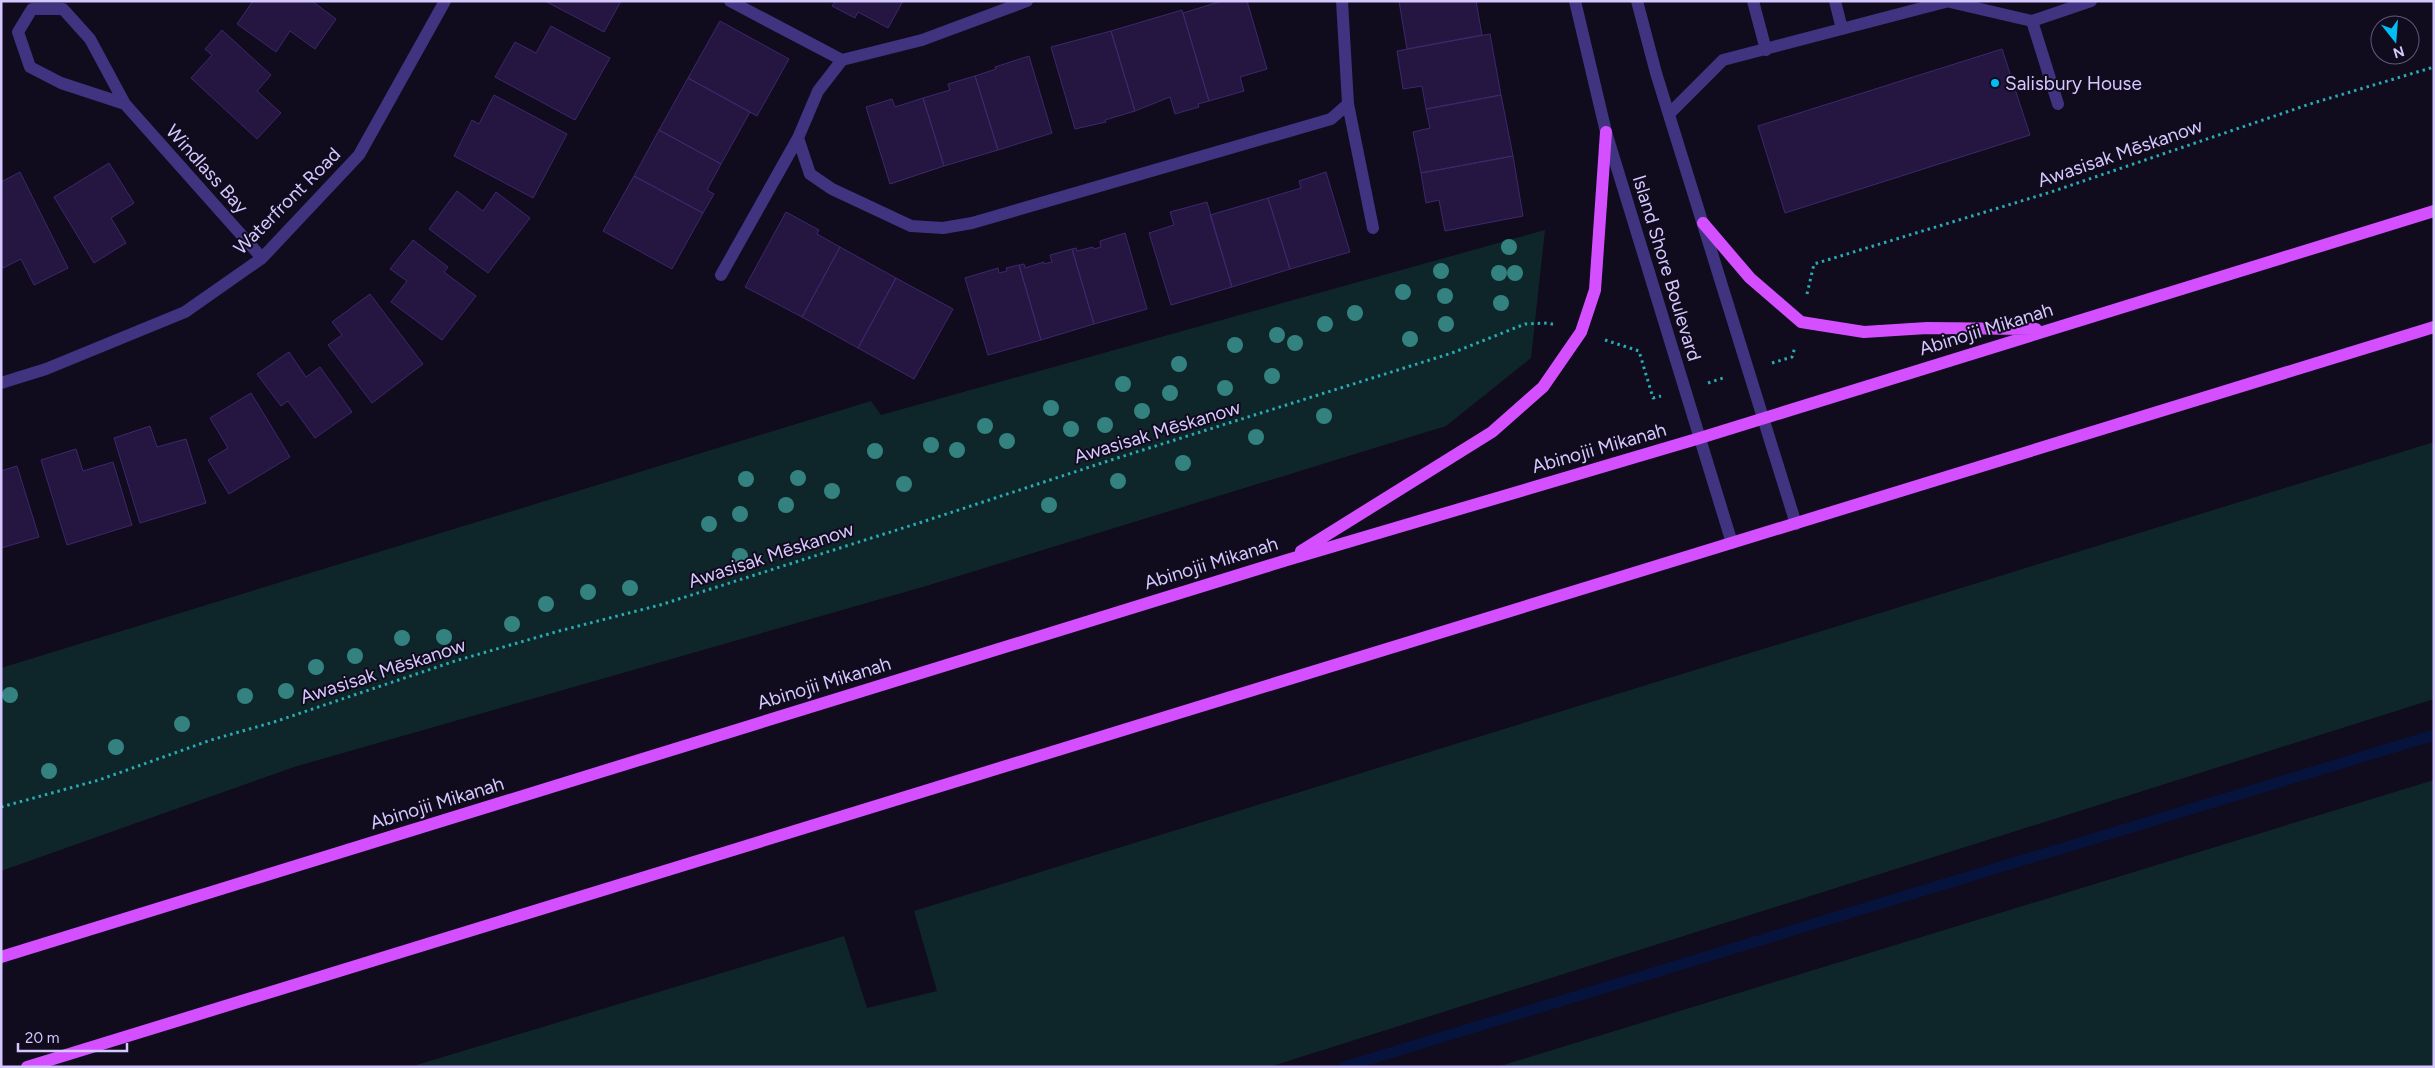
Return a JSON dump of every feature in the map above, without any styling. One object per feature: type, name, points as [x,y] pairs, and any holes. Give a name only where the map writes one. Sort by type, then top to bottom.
[{"type":"main road","points":[[1287,560],[1492,432],[1543,387],[1581,332],[1595,290],[1606,132]]},
{"type":"main road","name":"Abinojii Mikanah","points":[[1,957],[1287,560],[1700,438],[2048,329],[2434,212]]},
{"type":"main road","points":[[1703,223],[1750,278],[1801,322],[1864,332],[1928,328],[2048,329]]},
{"type":"main road","points":[[27,1067],[2434,327]]},
{"type":"street","name":"Waterfront Road","points":[[1,383],[46,369],[185,312],[262,258],[359,156],[446,1]]},
{"type":"street","points":[[730,1],[842,60]]},
{"type":"street","points":[[721,275],[798,138],[818,91],[842,60],[922,40],[1027,1]]},
{"type":"street","points":[[1342,1],[1348,104],[1373,228]]},
{"type":"street","name":"Island Shore Boulevard","points":[[1575,1],[1606,132],[1732,543]]},
{"type":"street","points":[[1637,1],[1656,73],[1796,524]]},
{"type":"street","points":[[1753,1],[1766,50]]},
{"type":"street","points":[[1835,1],[1842,28]]},
{"type":"street","points":[[1669,114],[1723,60],[1766,50],[1842,28],[1950,2],[2032,21],[2091,1]]},
{"type":"street","name":"Windlass Bay","points":[[125,104],[61,83],[30,67],[18,32],[32,9],[63,9],[90,39],[125,104],[262,258]]},
{"type":"street","points":[[2032,21],[2058,104]]},
{"type":"street","points":[[798,138],[810,174],[832,188],[911,226],[943,228],[972,224],[1331,119],[1348,104]]},
{"type":"path","name":"Awasisak Mēskanow","points":[[1814,264],[2051,192],[2310,104],[2434,67]]},
{"type":"path","name":"Awasisak Mēskanow","points":[[1,807],[99,780],[211,740],[274,722],[455,661],[559,631],[660,605],[1452,353],[1526,324],[1547,323]]},
{"type":"green space","points":[[1545,230],[1531,358],[1446,426],[926,586],[294,767],[1,871],[1,668],[871,401],[881,415]]},
{"type":"green space","points":[[2434,442],[2434,699],[1269,1067],[410,1067],[844,936],[867,1008],[937,991],[914,911]]},
{"type":"green space","points":[[2434,780],[2434,1067],[1497,1067]]},
{"type":"building","points":[[253,1],[312,1],[336,19],[315,49],[290,31],[276,52],[237,24]]},
{"type":"building","points":[[545,1],[621,1],[604,32]]},
{"type":"building","points":[[835,1],[903,1],[888,28],[858,12],[855,18],[832,6]]},
{"type":"building","points":[[1222,1],[1247,1],[1267,69],[1240,77],[1244,91],[1209,101],[1183,13]]},
{"type":"building","points":[[1399,1],[1476,1],[1482,35],[1407,49]]},
{"type":"building","points":[[1182,10],[1209,101],[1198,104],[1199,107],[1175,114],[1170,97],[1135,111],[1111,31]]},
{"type":"building","points":[[720,21],[789,59],[757,116],[688,78]]},
{"type":"building","points":[[551,26],[610,58],[575,120],[495,77],[515,42],[536,53]]},
{"type":"building","points":[[222,30],[271,75],[257,91],[281,113],[257,139],[191,78],[212,55],[205,49]]},
{"type":"building","points":[[1111,31],[1135,111],[1105,120],[1106,122],[1075,129],[1051,47]]},
{"type":"building","points":[[1490,34],[1501,95],[1426,109],[1422,86],[1403,89],[1397,51]]},
{"type":"building","points":[[2002,49],[2030,135],[1785,213],[1758,126]]},
{"type":"building","points":[[1029,56],[1052,133],[998,150],[975,76]]},
{"type":"building","points":[[975,76],[998,150],[944,166],[923,98],[950,90],[948,84]]},
{"type":"building","points":[[688,78],[750,112],[721,164],[659,130]]},
{"type":"building","points":[[494,95],[567,134],[533,198],[454,156],[472,120],[479,124]]},
{"type":"building","points":[[1501,95],[1513,156],[1421,173],[1413,132],[1430,128],[1426,109]]},
{"type":"building","points":[[923,98],[944,166],[890,184],[866,107],[892,99],[895,107]]},
{"type":"building","points":[[659,130],[721,164],[707,190],[714,194],[703,213],[634,176]]},
{"type":"building","points":[[1513,156],[1523,216],[1445,231],[1439,200],[1426,203],[1421,173]]},
{"type":"building","points":[[109,163],[134,203],[111,218],[126,243],[94,263],[54,197]]},
{"type":"building","points":[[20,172],[68,268],[34,285],[21,259],[3,268],[1,264],[1,182]]},
{"type":"building","points":[[1326,172],[1350,252],[1290,269],[1268,198],[1301,188],[1299,181]]},
{"type":"building","points":[[634,176],[703,213],[672,269],[603,231]]},
{"type":"building","points":[[457,191],[483,211],[496,192],[530,218],[488,273],[429,229]]},
{"type":"building","points":[[1268,198],[1290,269],[1232,287],[1210,215]]},
{"type":"building","points":[[1207,202],[1232,287],[1171,305],[1149,233],[1174,225],[1170,212]]},
{"type":"building","points":[[786,212],[819,230],[817,234],[840,247],[802,317],[745,287]]},
{"type":"building","points":[[1125,233],[1147,309],[1094,324],[1072,249],[1076,248],[1077,251],[1101,247],[1100,241]]},
{"type":"building","points":[[413,240],[448,267],[444,272],[476,296],[442,340],[391,302],[407,281],[390,269]]},
{"type":"building","points":[[840,247],[896,278],[858,348],[802,317]]},
{"type":"building","points":[[1072,249],[1094,324],[1041,340],[1019,265],[1024,264],[1025,268],[1044,262],[1044,264],[1052,262],[1050,255]]},
{"type":"building","points":[[1019,265],[1041,340],[988,355],[965,278],[998,268],[999,273],[1007,271],[1006,268]]},
{"type":"building","points":[[896,278],[953,309],[914,379],[858,348]]},
{"type":"building","points":[[370,294],[423,364],[372,403],[328,345],[342,335],[332,322]]},
{"type":"building","points":[[289,352],[306,377],[320,367],[352,412],[315,438],[288,401],[281,406],[257,374]]},
{"type":"building","points":[[251,393],[290,457],[229,494],[208,460],[228,448],[210,418]]},
{"type":"building","points":[[150,426],[157,447],[186,439],[206,503],[140,523],[114,438]]},
{"type":"building","points":[[76,449],[83,471],[113,462],[132,525],[67,545],[41,460]]},
{"type":"building","points":[[17,466],[39,537],[1,548],[1,471]]},
{"type":"waterway","points":[[1344,1067],[2434,735]]},
{"type":"place","name":"Salisbury House","points":[[1995,83]]}]
